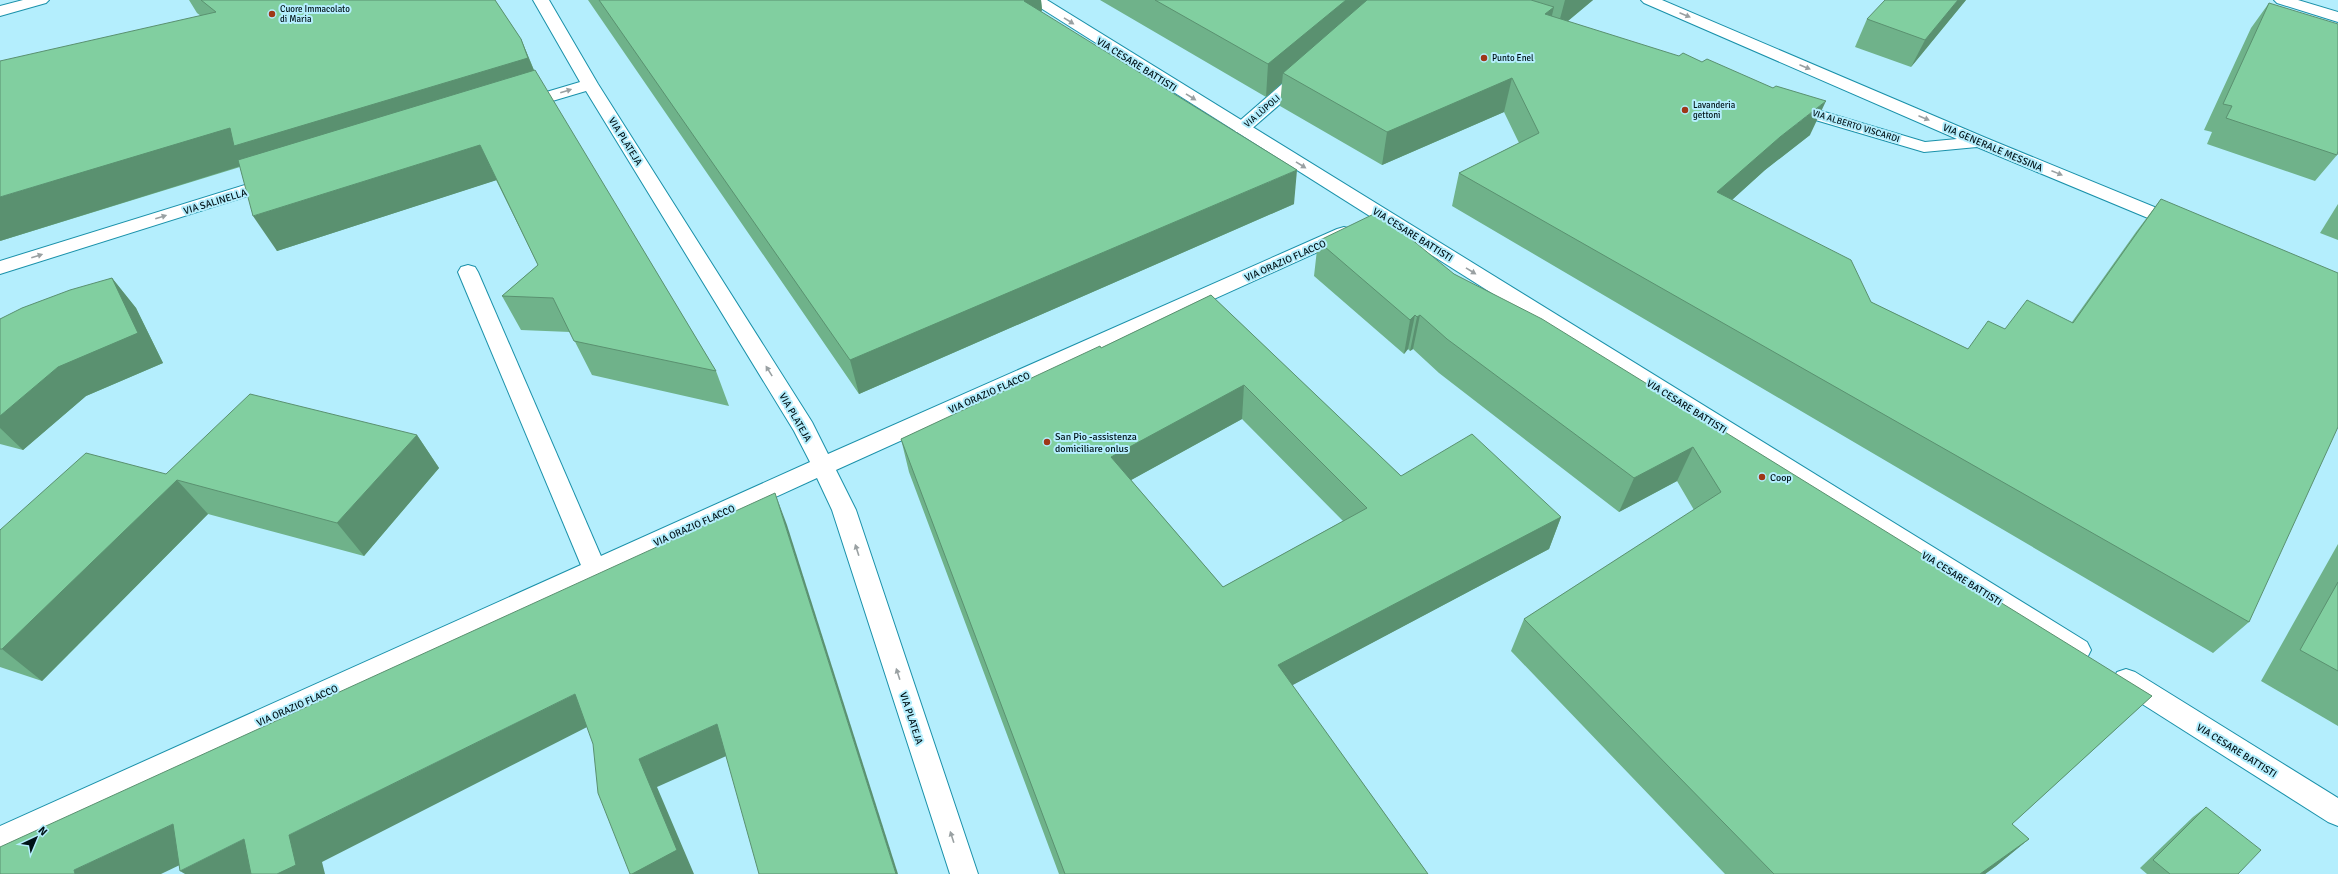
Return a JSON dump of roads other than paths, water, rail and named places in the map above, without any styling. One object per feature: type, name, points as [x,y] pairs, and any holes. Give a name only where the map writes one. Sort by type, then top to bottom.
[{"type":"street","points":[[0,11],[41,0]]},
{"type":"street","name":"VIA PLATEJA","points":[[541,0],[590,84],[804,428],[823,466],[844,510],[964,874]]},
{"type":"street","name":"VIA CESARE BATTISTI","points":[[1036,0],[2338,813]]},
{"type":"street","name":"VIA GENERALE MESSINA","points":[[1649,0],[1980,142],[2192,229]]},
{"type":"street","points":[[2282,0],[2338,16]]},
{"type":"street","name":"VIA LÙPOLI","points":[[1242,128],[1315,66]]},
{"type":"street","points":[[507,110],[590,84]]},
{"type":"street","name":"VIA ALBERTO VISCARDI","points":[[1779,103],[1924,147],[1980,142]]},
{"type":"street","name":"VIA SALINELLA","points":[[0,268],[287,178]]},
{"type":"street","name":"VIA ORAZIO FLACCO","points":[[0,840],[823,466],[1384,216]]},
{"type":"street","points":[[468,272],[595,570]]},
{"type":"place","name":"Cuore Immacolato di Maria","points":[[272,14]]},
{"type":"place","name":"Punto Enel","points":[[1484,58]]},
{"type":"place","name":"Lavanderia gettoni","points":[[1685,110]]},
{"type":"place","name":"San Pio -assistenza domiciliare onlus","points":[[1047,442]]},
{"type":"place","name":"Coop","points":[[1762,477]]}]
